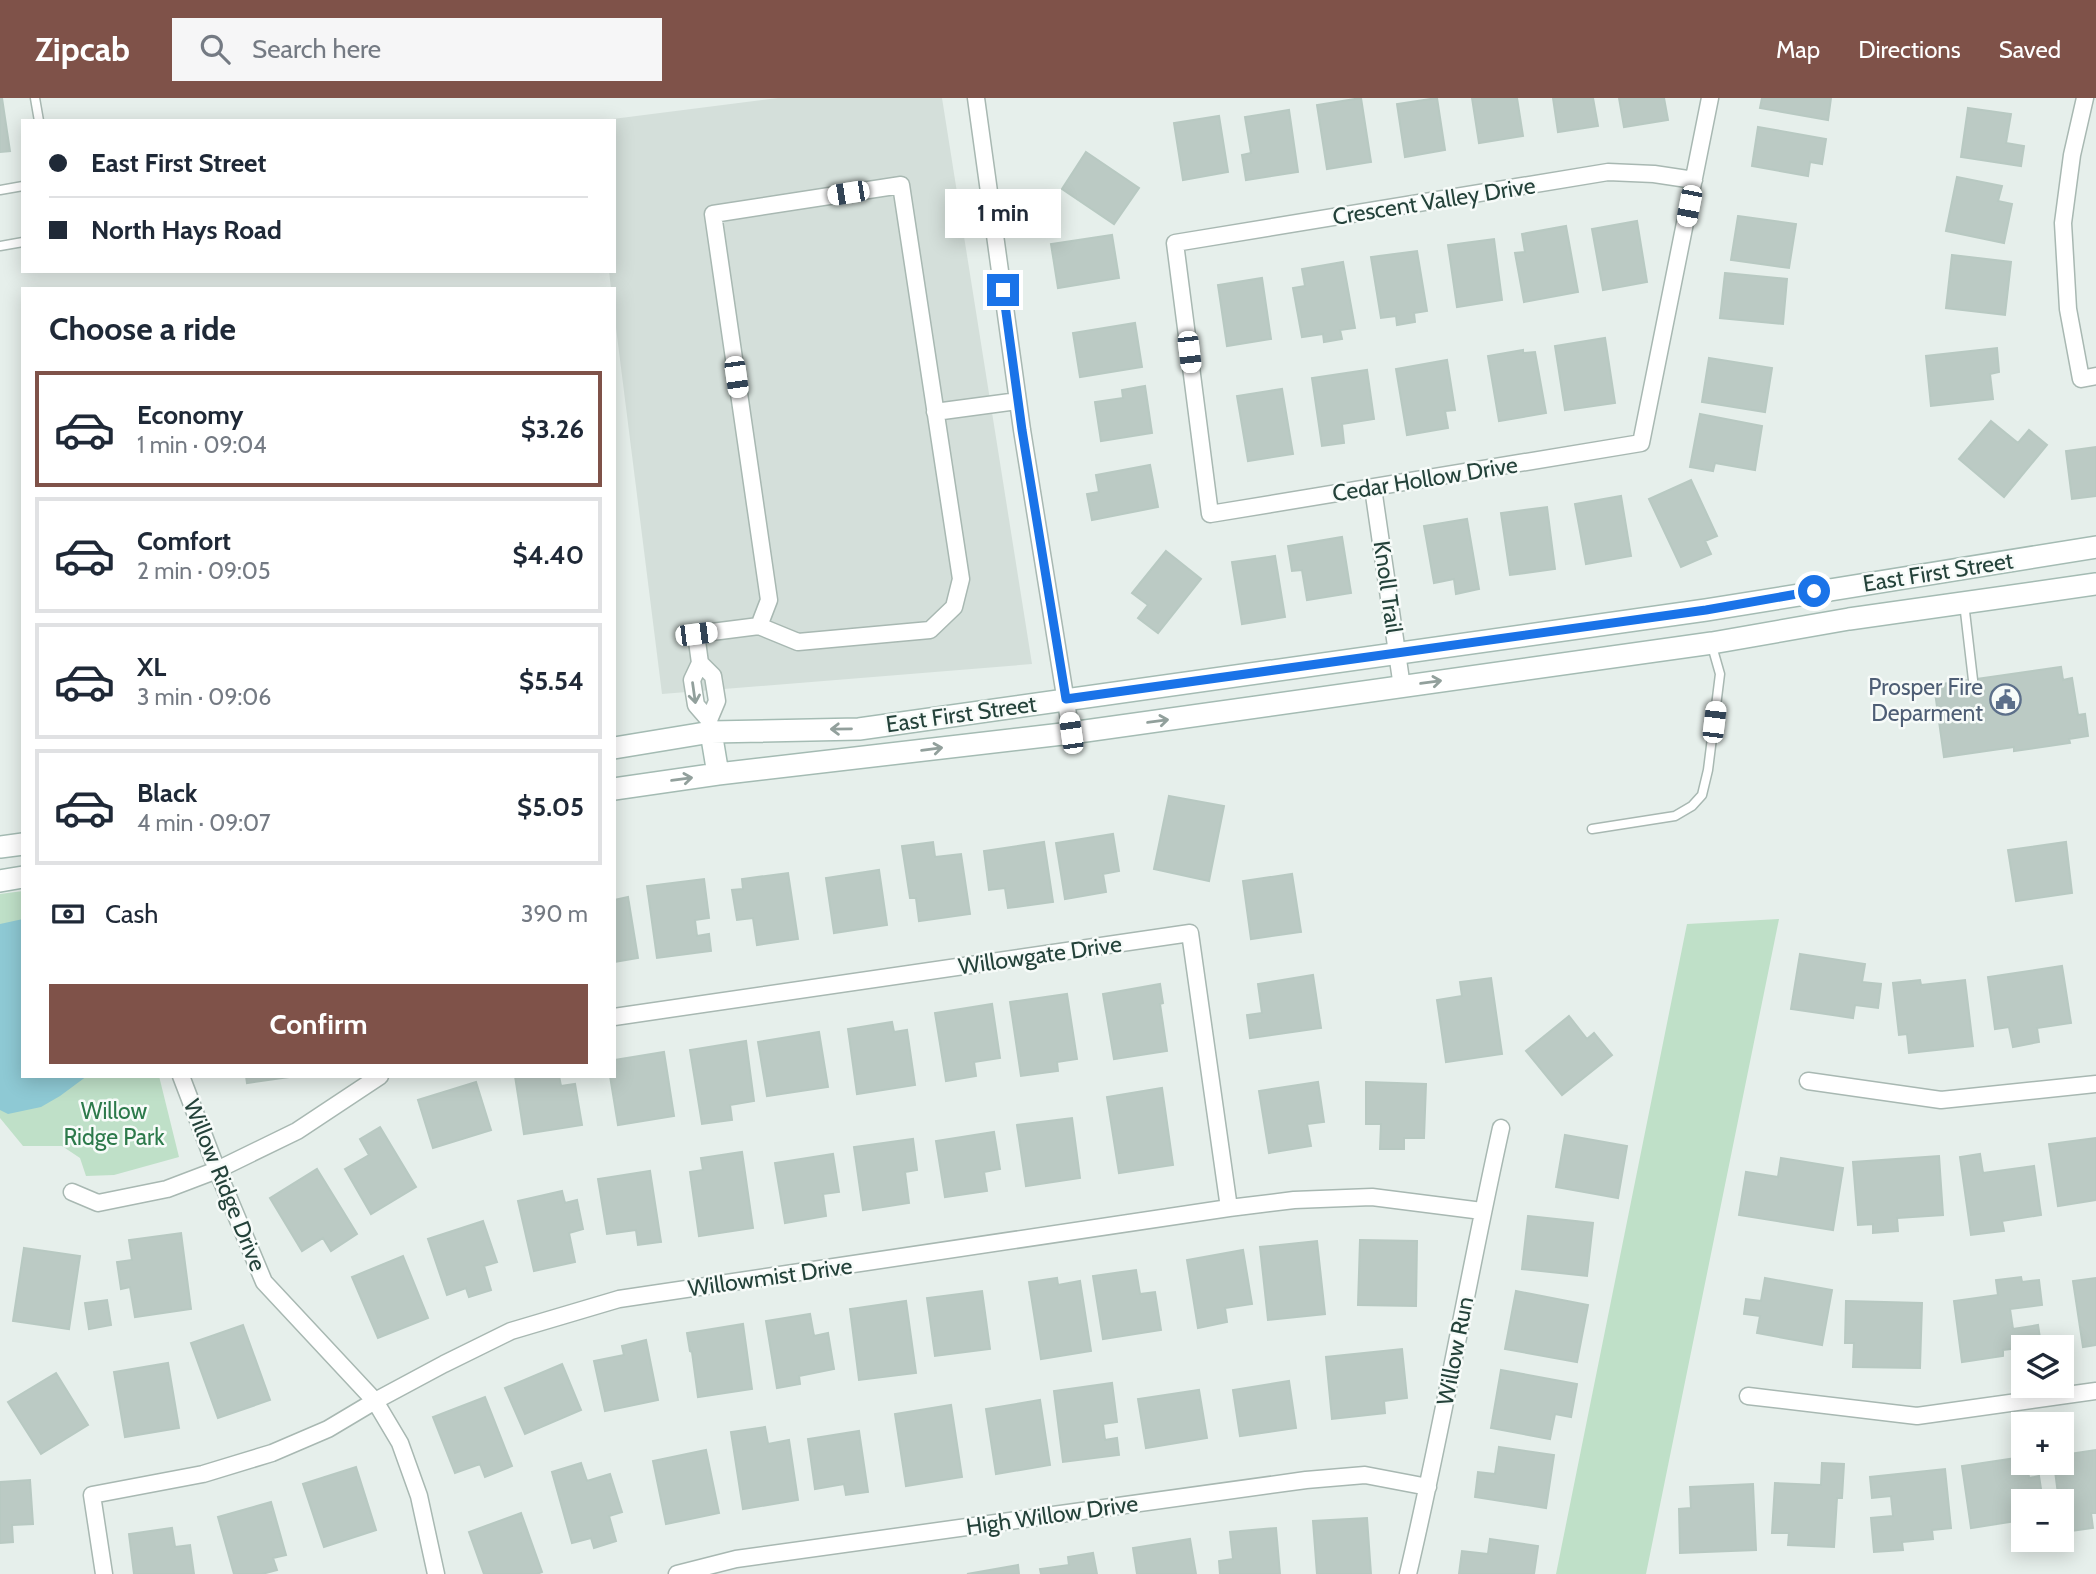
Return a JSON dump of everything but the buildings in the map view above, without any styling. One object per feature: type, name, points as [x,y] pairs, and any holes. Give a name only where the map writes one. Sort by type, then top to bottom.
[{"type":"main road","name":"East First Street","points":[[616,748],[710,726],[859,729],[1706,610],[1958,569],[2095,553]]},
{"type":"main road","points":[[1958,569],[1964,603]]},
{"type":"main road","name":"East First Street","points":[[616,789],[718,774],[1071,733],[1712,643],[1849,619],[2096,584]]},
{"type":"main road","points":[[1706,610],[1712,643]]},
{"type":"main road","points":[[710,726],[718,774]]},
{"type":"main road","points":[[0,847],[21,844]]},
{"type":"main road","points":[[0,881],[21,877]]},
{"type":"street","points":[[976,98],[1018,401],[1071,733]]},
{"type":"street","points":[[1694,180],[1710,98]]},
{"type":"street","points":[[2085,98],[2072,155],[2063,223],[2068,309],[2088,378]]},
{"type":"street","name":"Crescent Valley Drive","points":[[1210,514],[1175,243],[1608,172],[1654,174],[1694,180]]},
{"type":"street","name":"Cedar Hollow Drive","points":[[1210,514],[1641,443],[1694,180]]},
{"type":"street","points":[[710,726],[696,705],[692,680],[700,663],[696,634],[759,626],[798,642],[930,630],[954,607],[961,579],[901,185],[713,214],[769,600],[759,626]]},
{"type":"street","points":[[935,412],[1018,401]]},
{"type":"street","name":"Knoll Trail","points":[[1373,488],[1402,687]]},
{"type":"street","name":"Willowgate Drive","points":[[616,1017],[1190,933],[1230,1208]]},
{"type":"street","name":"Willow Ridge Drive","points":[[182,1078],[264,1282],[375,1401],[400,1443],[419,1496],[436,1574]]},
{"type":"street","points":[[72,1192],[98,1203],[167,1189],[217,1170],[297,1131],[377,1078]]},
{"type":"street","points":[[1808,1082],[1941,1100],[2096,1084]]},
{"type":"street","name":"Willow Run","points":[[1408,1574],[1500,1128]]},
{"type":"street","name":"Willowmist Drive","points":[[104,1574],[92,1495],[203,1474],[272,1453],[328,1429],[444,1363],[511,1331],[619,1299],[1294,1200],[1372,1197],[1482,1211]]},
{"type":"street","points":[[1748,1396],[1917,1416],[2096,1391]]},
{"type":"street","name":"High Willow Drive","points":[[677,1574],[736,1559],[1306,1480],[1365,1475],[1428,1487]]},
{"type":"lane","points":[[35,98],[38,119]]},
{"type":"lane","points":[[0,190],[21,186]]},
{"type":"lane","points":[[0,246],[21,242]]},
{"type":"lane","points":[[1964,603],[1973,680]]},
{"type":"lane","points":[[1592,829],[1675,816],[1692,806],[1702,795],[1708,770],[1720,674],[1712,643]]},
{"type":"shaded area","points":[[778,98],[942,98],[1032,664],[662,694],[616,328],[616,287],[611,287],[609,273],[616,273],[616,119],[613,119]]},
{"type":"green space","name":"Willow Ridge Park","points":[[21,891],[21,1078],[159,1078],[179,1157],[114,1175],[86,1176],[80,1158],[62,1146],[23,1146],[0,1118],[0,894]]},
{"type":"green space","points":[[1779,919],[1646,1574],[1556,1574],[1687,924]]},
{"type":"water","points":[[21,919],[21,1078],[84,1078],[41,1107],[8,1114],[0,1110],[0,924]]},
{"type":"place","name":"Prosper Fire Deparment","points":[[2006,700]]},
{"type":"route","points":[[1003,290],[1022,430],[1066,699],[1706,610],[1814,591]]}]
